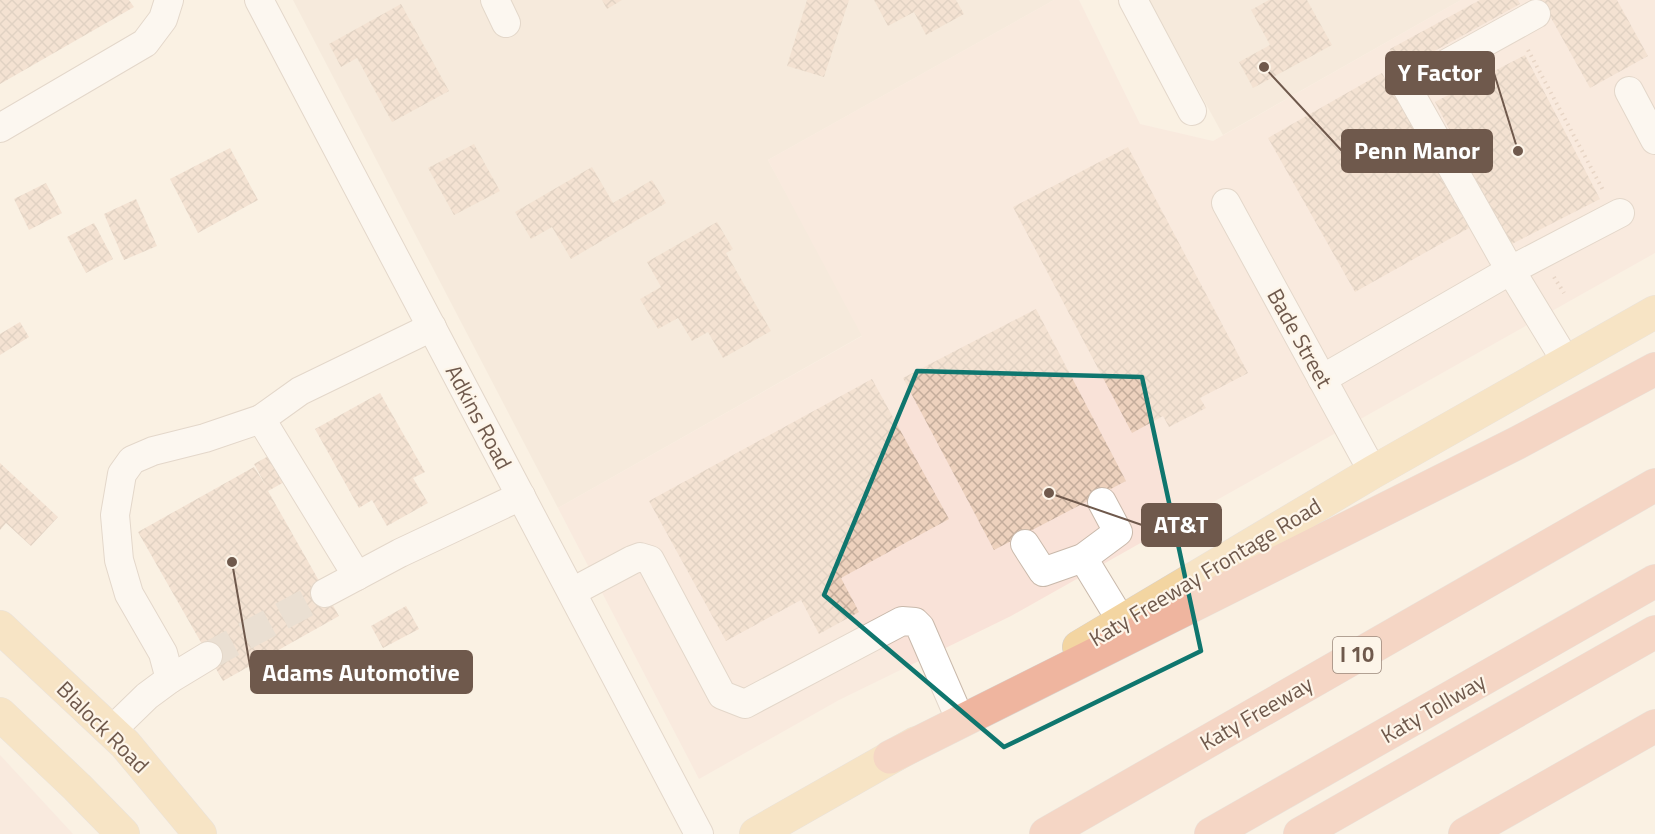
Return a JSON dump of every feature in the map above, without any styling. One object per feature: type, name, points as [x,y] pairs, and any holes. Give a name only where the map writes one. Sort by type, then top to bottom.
[{"type":"highway","points":[[890,757],[1517,443],[1655,369]]},
{"type":"highway","name":"Katy Freeway","points":[[1048,831],[1655,485]]},
{"type":"highway","name":"Katy Tollway","points":[[1211,834],[1655,581]]},
{"type":"highway","name":"Katy Tollway","points":[[1300,834],[1655,632]]},
{"type":"highway","points":[[1465,834],[1655,726]]},
{"type":"main road","name":"Katy Freeway Frontage Road","points":[[756,834],[1122,622],[1373,472],[1655,312]]},
{"type":"main road","name":"Blalock Road","points":[[0,627],[132,752],[201,834]]},
{"type":"main road","points":[[0,714],[123,834]]},
{"type":"street","points":[[0,128],[145,43],[163,19],[169,0]]},
{"type":"street","name":"Adkins Road","points":[[259,0],[699,834]]},
{"type":"street","points":[[1133,0],[1192,111]]},
{"type":"street","points":[[1526,20],[1406,86],[1567,363]]},
{"type":"street","points":[[1629,91],[1655,140]]},
{"type":"street","name":"Bade Street","points":[[1226,203],[1373,472]]},
{"type":"street","points":[[1322,379],[1511,270],[1613,206]]},
{"type":"street","points":[[170,680],[163,653],[129,594],[119,560],[115,515],[122,474],[132,460],[261,419],[300,391],[432,327]]},
{"type":"street","points":[[261,419],[357,576]]},
{"type":"street","points":[[325,593],[469,519],[521,496]]},
{"type":"street","points":[[1025,544],[1043,572],[1083,558],[1118,532],[1102,502]]},
{"type":"street","points":[[572,592],[632,560],[640,557],[651,560],[722,695],[745,704],[902,621],[915,622],[920,627],[958,717]]},
{"type":"street","points":[[1083,558],[1122,622]]},
{"type":"street","points":[[111,731],[147,696],[208,656]]},
{"type":"path","points":[[1526,20],[1613,206]]},
{"type":"path","points":[[1551,271],[1564,293]]},
{"type":"highlighted area","points":[[917,371],[1142,377],[1201,651],[1004,747],[824,595]]},
{"type":"shaded area","points":[[293,0],[1054,0],[768,160],[863,335],[558,508]]},
{"type":"shaded area","points":[[1054,0],[1079,0],[1140,124],[1213,141],[1461,0],[1655,0],[1655,253],[1011,616],[839,700],[699,779],[558,508],[862,336],[768,160]]},
{"type":"shaded area","points":[[1149,0],[1461,0],[1223,135]]},
{"type":"shaded area","points":[[0,755],[73,834],[0,834]]},
{"type":"building","points":[[0,0],[129,0],[134,7],[0,84]]},
{"type":"building","points":[[602,0],[622,0],[607,9]]},
{"type":"building","points":[[807,0],[849,0],[824,77],[787,66]]},
{"type":"building","points":[[874,0],[956,0],[964,14],[926,35],[914,12],[888,26]]},
{"type":"building","points":[[1269,0],[1307,0],[1332,45],[1253,88],[1239,62],[1270,45],[1251,10]]},
{"type":"building","points":[[1480,0],[1518,0],[1520,4],[1400,70],[1390,49]]},
{"type":"building","points":[[1541,0],[1617,0],[1648,56],[1590,88]]},
{"type":"building","points":[[401,4],[449,91],[392,122],[357,58],[341,67],[329,44]]},
{"type":"building","points":[[1525,55],[1600,199],[1510,245],[1435,102]]},
{"type":"building","points":[[1382,73],[1469,228],[1355,292],[1268,138]]},
{"type":"building","points":[[474,144],[500,191],[454,215],[428,168]]},
{"type":"building","points":[[1128,147],[1248,373],[1200,398],[1206,408],[1169,427],[1163,416],[1132,433],[1013,207]]},
{"type":"building","points":[[230,148],[258,200],[198,233],[170,179]]},
{"type":"building","points":[[592,167],[613,203],[652,180],[666,203],[571,259],[552,227],[531,239],[515,212]]},
{"type":"building","points":[[46,183],[62,213],[29,230],[14,199]]},
{"type":"building","points":[[136,199],[157,246],[124,260],[104,214]]},
{"type":"building","points":[[717,222],[733,249],[726,253],[771,331],[723,358],[708,332],[692,341],[678,318],[658,329],[640,299],[661,287],[647,262]]},
{"type":"building","points":[[94,223],[113,259],[86,273],[67,237]]},
{"type":"building","points":[[1036,309],[1126,481],[994,550],[903,378]]},
{"type":"building","points":[[20,322],[29,337],[0,355],[0,334]]},
{"type":"building","points":[[872,379],[949,519],[841,578],[859,612],[819,634],[801,600],[726,641],[649,501]]},
{"type":"building","points":[[380,393],[425,472],[413,478],[428,503],[387,526],[372,500],[359,508],[315,429]]},
{"type":"building","points":[[274,453],[288,480],[268,491],[339,616],[223,681],[138,532],[254,467],[266,486],[254,464]]},
{"type":"building","points":[[0,463],[58,517],[31,546],[6,523],[0,530]]},
{"type":"building","points":[[406,606],[419,629],[383,648],[371,626]]},
{"type":"tunnel","points":[[208,656],[325,593]]},
{"type":"place","name":"Penn Manor","points":[[1264,67]]},
{"type":"place","name":"Y Factor","points":[[1518,151]]},
{"type":"place","name":"AT&T","points":[[1049,493]]},
{"type":"place","name":"Adams Automotive","points":[[232,562]]}]
